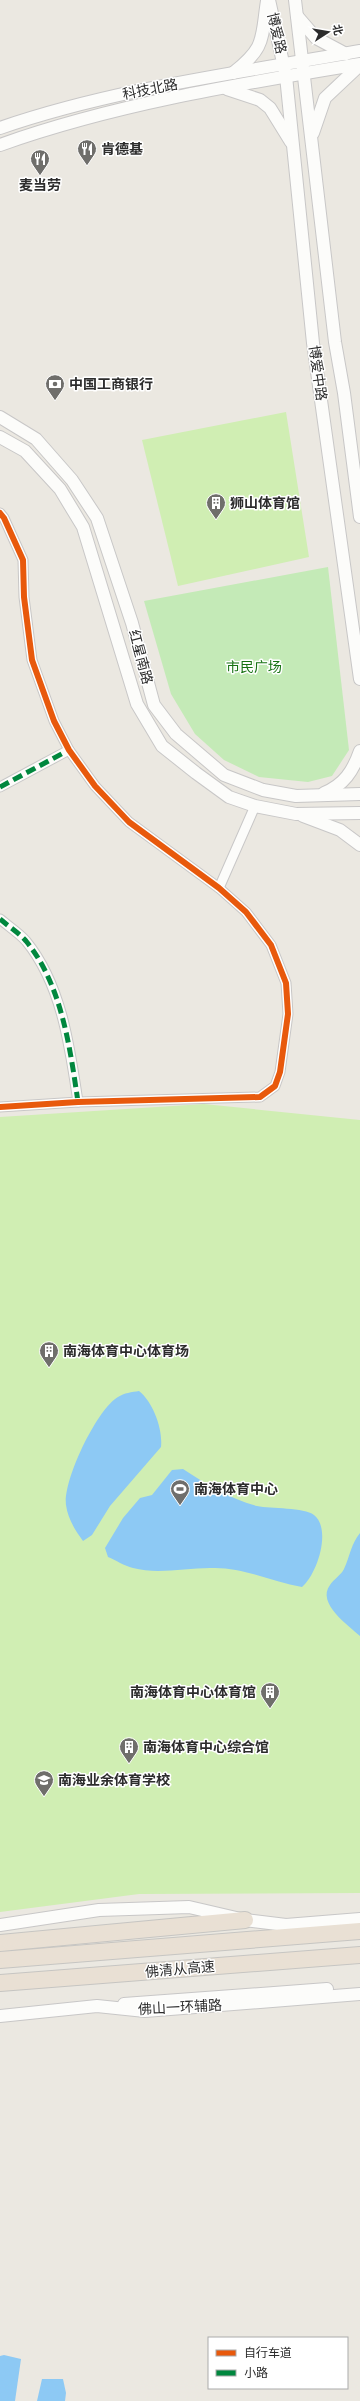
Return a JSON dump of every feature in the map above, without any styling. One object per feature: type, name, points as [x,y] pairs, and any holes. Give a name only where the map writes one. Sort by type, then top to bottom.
[{"type":"highway","points":[[0,1943],[246,1920]]},
{"type":"highway","name":"佛清从高速","points":[[0,1960],[360,1931]]},
{"type":"highway","name":"佛清从高速","points":[[0,1983],[360,1955]]},
{"type":"main road","name":"博爱路","points":[[268,0],[286,71]]},
{"type":"main road","points":[[231,74],[250,60],[261,44],[268,0]]},
{"type":"main road","name":"博爱路","points":[[295,0],[303,68]]},
{"type":"main road","points":[[297,16],[316,38],[346,54]]},
{"type":"main road","points":[[303,68],[346,54],[360,52]]},
{"type":"main road","points":[[303,68],[360,64]]},
{"type":"main road","points":[[311,140],[325,98],[360,64]]},
{"type":"main road","name":"科技北路","points":[[0,128],[62,109],[120,94],[231,74],[286,71],[303,68]]},
{"type":"main road","name":"博爱中路","points":[[303,68],[335,342],[344,393],[360,517]]},
{"type":"main road","points":[[0,145],[50,128],[226,88],[286,71]]},
{"type":"main road","name":"博爱中路","points":[[286,71],[313,343],[360,679]]},
{"type":"main road","points":[[226,88],[260,100],[270,108],[293,145]]},
{"type":"main road","name":"红星南路","points":[[0,417],[36,439],[72,480],[97,518],[132,623],[154,705],[176,734],[224,775],[263,790],[296,796],[360,794]]},
{"type":"main road","name":"红星南路","points":[[0,437],[25,451],[60,489],[82,527],[137,704],[162,746],[229,797],[255,806],[296,814],[360,813]]},
{"type":"main road","points":[[318,795],[335,789],[352,771],[360,751]]},
{"type":"main road","points":[[296,814],[340,830],[360,845]]},
{"type":"main road","points":[[0,1925],[99,1910],[196,1907],[246,1920],[286,1925],[360,1919]]},
{"type":"main road","points":[[97,2006],[360,1986]]},
{"type":"main road","name":"佛山一环辅路","points":[[0,2016],[97,2006],[145,2011],[360,1994]]},
{"type":"street","points":[[0,513],[4,518],[23,560],[24,597],[32,660],[54,721],[69,750],[95,786],[129,822],[219,888],[246,912],[271,945],[286,983],[288,1014],[280,1072],[275,1086],[260,1097],[78,1102],[0,1107]]},
{"type":"street","points":[[0,787],[69,750]]},
{"type":"street","points":[[219,888],[255,806]]},
{"type":"street","points":[[0,919],[26,940],[53,987],[69,1043],[78,1102]]},
{"type":"green space","points":[[286,412],[309,557],[178,586],[142,440]]},
{"type":"green space","name":"市民广场","points":[[328,567],[349,750],[332,776],[308,782],[259,777],[224,760],[195,734],[171,694],[144,601]]},
{"type":"green space","name":"南海体育中心","points":[[204,1104],[360,1120],[360,1893],[139,1894],[0,1912],[0,1117]]},
{"type":"water","points":[[139,1391],[149,1402],[156,1416],[159,1424],[161,1447],[110,1506],[92,1535],[83,1541],[68,1515],[66,1505],[70,1479],[83,1446],[101,1415],[118,1397]]},
{"type":"water","points":[[183,1469],[218,1490],[247,1503],[263,1507],[309,1512],[314,1515],[322,1530],[322,1541],[317,1563],[308,1581],[302,1587],[237,1570],[226,1569],[205,1568],[163,1571],[143,1570],[130,1567],[108,1557],[105,1548],[123,1518],[140,1498],[152,1495],[172,1470]]},
{"type":"water","points":[[360,1533],[360,1636],[336,1614],[330,1606],[327,1599],[327,1592],[330,1585],[344,1569]]},
{"type":"water","points":[[4,2355],[21,2359],[15,2401],[0,2401],[0,2356]]},
{"type":"water","points":[[42,2379],[63,2379],[66,2393],[65,2401],[37,2401]]},
{"type":"marked path","points":[[0,787],[69,750]]},
{"type":"marked path","points":[[0,919],[26,941],[38,958],[48,977],[56,997],[68,1039],[78,1102]]},
{"type":"cycle path","points":[[0,513],[4,518],[23,560],[24,597],[32,660],[54,721],[69,750],[95,786],[129,822],[219,888],[246,912],[271,945],[286,983],[288,1014],[280,1072],[275,1086],[260,1097],[78,1102],[0,1107]]},
{"type":"place","name":"肯德基","points":[[87,166]]},
{"type":"place","name":"麦当劳","points":[[40,176]]},
{"type":"place","name":"中国工商银行","points":[[55,401]]},
{"type":"place","name":"狮山体育馆","points":[[216,520]]},
{"type":"place","name":"南海体育中心体育场","points":[[49,1368]]},
{"type":"place","name":"南海体育中心","points":[[180,1506]]},
{"type":"place","name":"南海体育中心体育馆","points":[[270,1709]]},
{"type":"place","name":"南海体育中心综合馆","points":[[129,1764]]},
{"type":"place","name":"南海业余体育学校","points":[[44,1797]]}]
